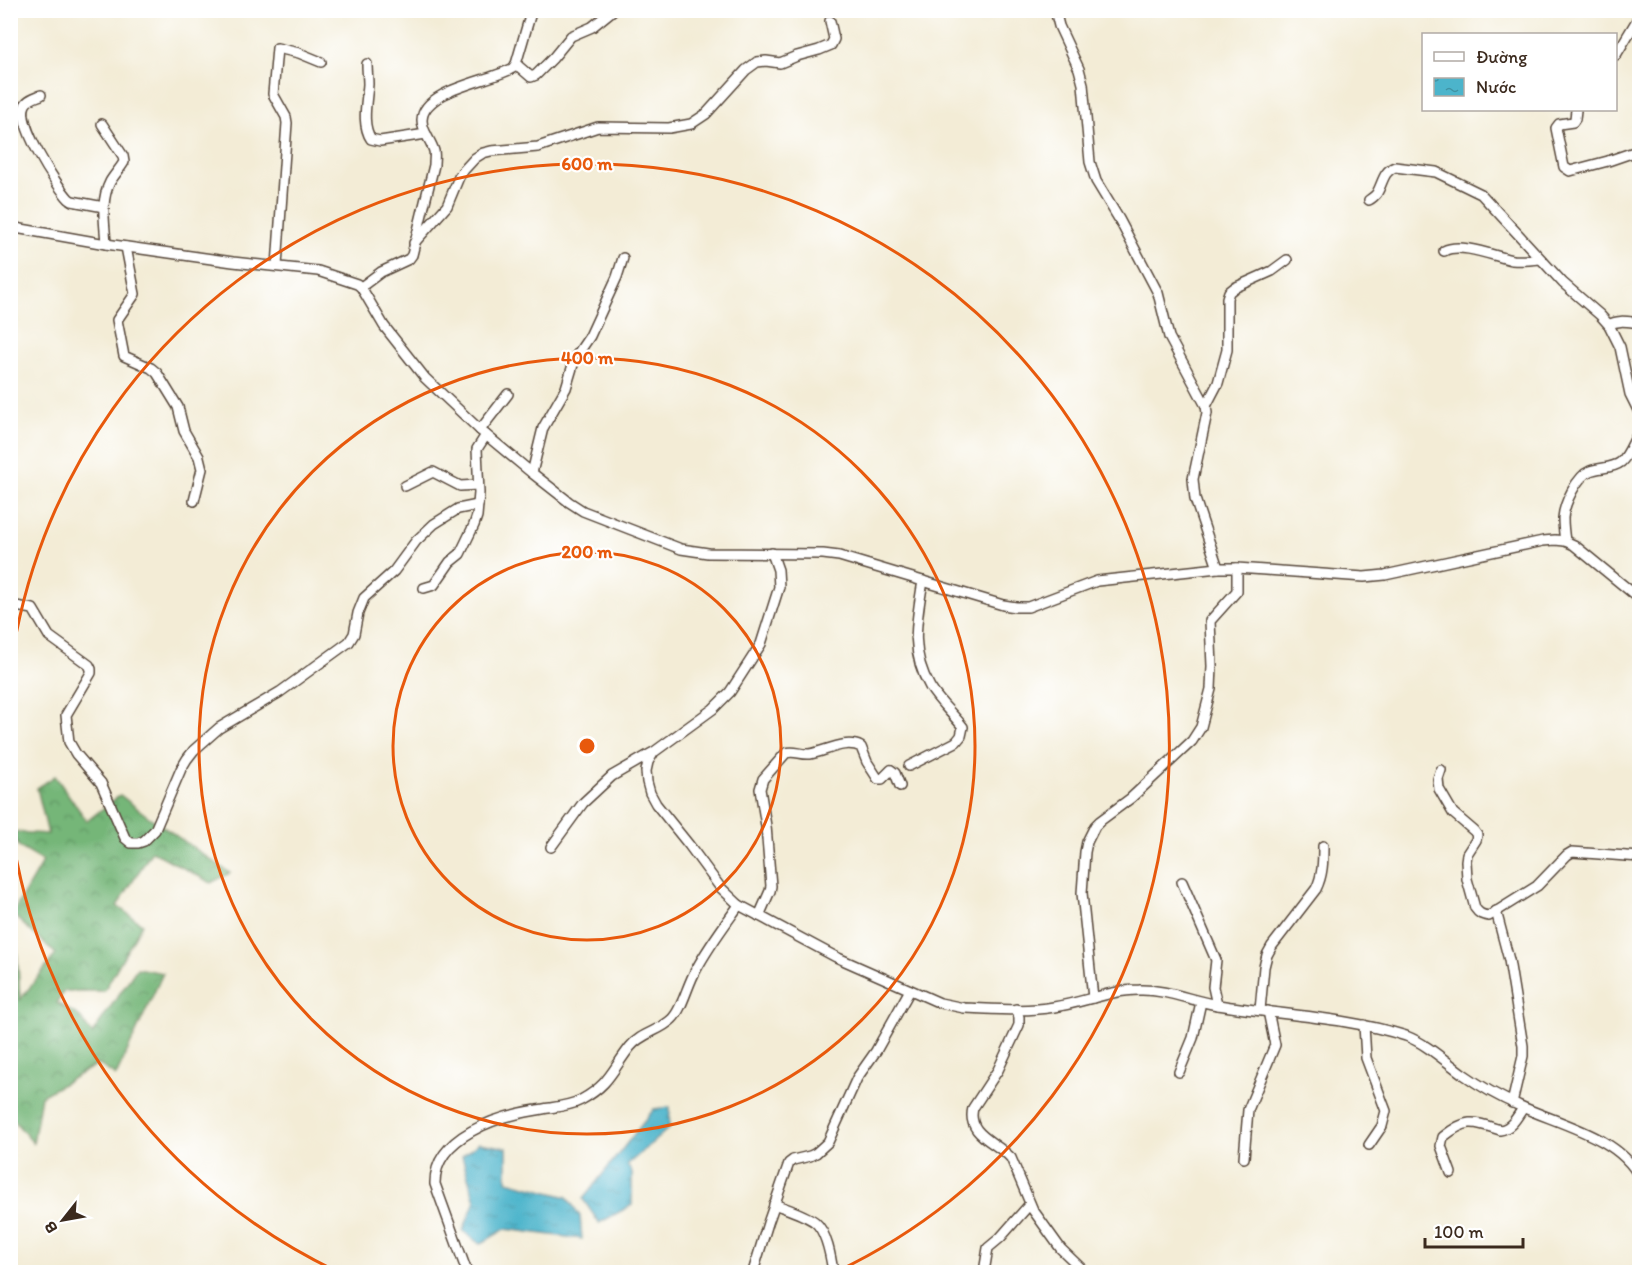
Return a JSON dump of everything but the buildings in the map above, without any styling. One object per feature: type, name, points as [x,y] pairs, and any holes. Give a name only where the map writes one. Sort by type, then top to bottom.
[{"type":"street","points":[[361,287],[381,272],[409,259],[434,165],[434,152],[422,124],[426,108],[451,91],[509,71],[516,64],[530,10]]},
{"type":"street","points":[[516,64],[531,76],[536,75],[571,36],[592,27],[613,10]]},
{"type":"street","points":[[1055,10],[1059,26],[1079,69],[1083,84],[1090,162],[1096,181],[1119,219],[1158,294],[1169,337],[1206,406],[1207,413],[1193,479],[1193,489],[1218,568]]},
{"type":"street","points":[[1617,53],[1640,15]]},
{"type":"street","points":[[414,243],[447,207],[463,171],[483,153],[538,147],[598,127],[669,128],[691,124],[706,114],[746,70],[757,62],[780,63],[831,45],[834,39],[830,21]]},
{"type":"street","points":[[277,266],[287,123],[273,94],[277,48],[299,53],[321,62]]},
{"type":"street","points":[[367,64],[366,112],[371,139],[380,141],[426,134]]},
{"type":"street","points":[[41,95],[26,103],[24,107],[24,117],[36,149],[69,199],[104,207]]},
{"type":"street","points":[[1576,111],[1573,122],[1559,124],[1556,128],[1564,167],[1567,170],[1608,161],[1640,150]]},
{"type":"street","points":[[102,124],[123,156],[124,162],[110,182],[106,194],[104,207],[106,244]]},
{"type":"street","points":[[1369,200],[1376,194],[1391,167],[1436,172],[1481,194],[1563,283],[1609,325],[1620,347],[1630,394],[1640,414]]},
{"type":"street","points":[[10,227],[126,247],[329,274],[361,287],[384,326],[436,390],[483,432],[573,505],[693,552],[839,556],[1002,605],[1028,607],[1097,581],[1218,568],[1374,577],[1555,540],[1565,541],[1581,550],[1640,599]]},
{"type":"street","points":[[126,247],[135,294],[117,320],[124,356],[157,373],[178,407],[184,431],[199,457],[202,469],[194,501]]},
{"type":"street","points":[[1444,251],[1448,248],[1459,248],[1514,260],[1540,259]]},
{"type":"street","points":[[532,472],[543,428],[566,388],[575,358],[590,336],[617,277],[623,258]]},
{"type":"street","points":[[1206,406],[1218,383],[1227,350],[1229,292],[1272,271],[1287,260]]},
{"type":"street","points":[[1609,325],[1614,321],[1640,323]]},
{"type":"street","points":[[424,588],[434,585],[450,562],[460,554],[474,525],[478,505],[477,449],[483,432],[508,394]]},
{"type":"street","points":[[1565,541],[1564,512],[1575,485],[1591,470],[1619,463],[1624,459],[1640,430]]},
{"type":"street","points":[[405,486],[433,472],[460,486],[478,485]]},
{"type":"street","points":[[10,605],[33,609],[49,636],[89,665],[91,673],[66,716],[69,742],[76,754],[101,783],[125,838],[131,843],[138,843],[144,841],[155,831],[181,769],[194,750],[226,722],[279,692],[349,642],[354,634],[364,598],[394,571],[416,541],[434,524],[458,509],[478,505]]},
{"type":"street","points":[[551,847],[583,804],[612,776],[654,752],[698,721],[730,692],[761,644],[779,587],[780,578],[772,553]]},
{"type":"street","points":[[1093,998],[1082,893],[1087,842],[1100,821],[1131,798],[1192,741],[1201,728],[1211,689],[1210,621],[1237,591],[1237,568]]},
{"type":"street","points":[[909,766],[956,742],[962,736],[963,728],[931,687],[916,651],[915,628],[922,580]]},
{"type":"street","points":[[759,916],[771,886],[760,784],[786,753],[810,754],[855,744],[861,747],[878,779],[882,779],[891,770],[895,772],[900,786]]},
{"type":"street","points":[[654,752],[646,771],[653,799],[720,888],[739,905],[759,916],[836,957],[910,990],[952,1007],[1016,1009],[1054,1007],[1125,991],[1147,989],[1217,1005],[1364,1025],[1414,1040],[1472,1080],[1512,1103],[1606,1144],[1623,1156],[1640,1178]]},
{"type":"street","points":[[1440,770],[1439,789],[1454,813],[1477,835],[1467,854],[1467,879],[1475,908],[1482,915],[1489,916],[1537,886],[1572,852],[1640,857]]},
{"type":"street","points":[[1639,797],[1640,813]]},
{"type":"street","points":[[1244,1158],[1248,1110],[1275,1045],[1264,1011],[1264,967],[1272,946],[1320,881],[1323,846]]},
{"type":"street","points":[[1182,882],[1216,960],[1213,987],[1217,1005]]},
{"type":"street","points":[[467,1272],[435,1184],[438,1162],[457,1142],[488,1123],[536,1110],[569,1106],[603,1086],[634,1043],[666,1024],[675,1015],[697,968],[739,905]]},
{"type":"street","points":[[1496,912],[1509,960],[1523,1046],[1523,1056],[1512,1103]]},
{"type":"street","points":[[753,1272],[789,1163],[816,1153],[828,1142],[857,1078],[876,1051],[910,990]]},
{"type":"street","points":[[1179,1072],[1193,1038],[1201,1002]]},
{"type":"street","points":[[1016,1009],[1019,1017],[1018,1025],[998,1070],[973,1108],[971,1114],[973,1122],[982,1136],[1011,1158],[1030,1204],[1061,1249],[1085,1272]]},
{"type":"street","points":[[1364,1025],[1366,1058],[1386,1112],[1382,1126],[1369,1144]]},
{"type":"street","points":[[1451,1173],[1441,1146],[1443,1137],[1469,1122],[1505,1130],[1524,1108]]},
{"type":"street","points":[[774,1204],[814,1222],[820,1229],[829,1249],[833,1272]]},
{"type":"street","points":[[984,1272],[988,1248],[1030,1204]]},
{"type":"green space","points":[[55,776],[87,821],[120,795],[230,873],[211,883],[152,851],[117,906],[142,924],[104,991],[64,991],[57,1003],[79,1016],[92,1034],[137,968],[163,973],[116,1076],[98,1064],[41,1096],[33,1143],[11,1117],[11,1087],[14,1072],[11,1066],[11,942],[17,949],[20,1000],[56,954],[12,914],[43,861],[19,847],[13,832],[48,834],[37,788]]},
{"type":"water","points":[[670,1107],[669,1128],[627,1165],[632,1172],[632,1205],[599,1223],[583,1199],[654,1109]]},
{"type":"water","points":[[479,1143],[507,1148],[507,1181],[567,1197],[580,1216],[582,1239],[505,1229],[480,1244],[463,1231],[475,1201],[462,1156]]}]
